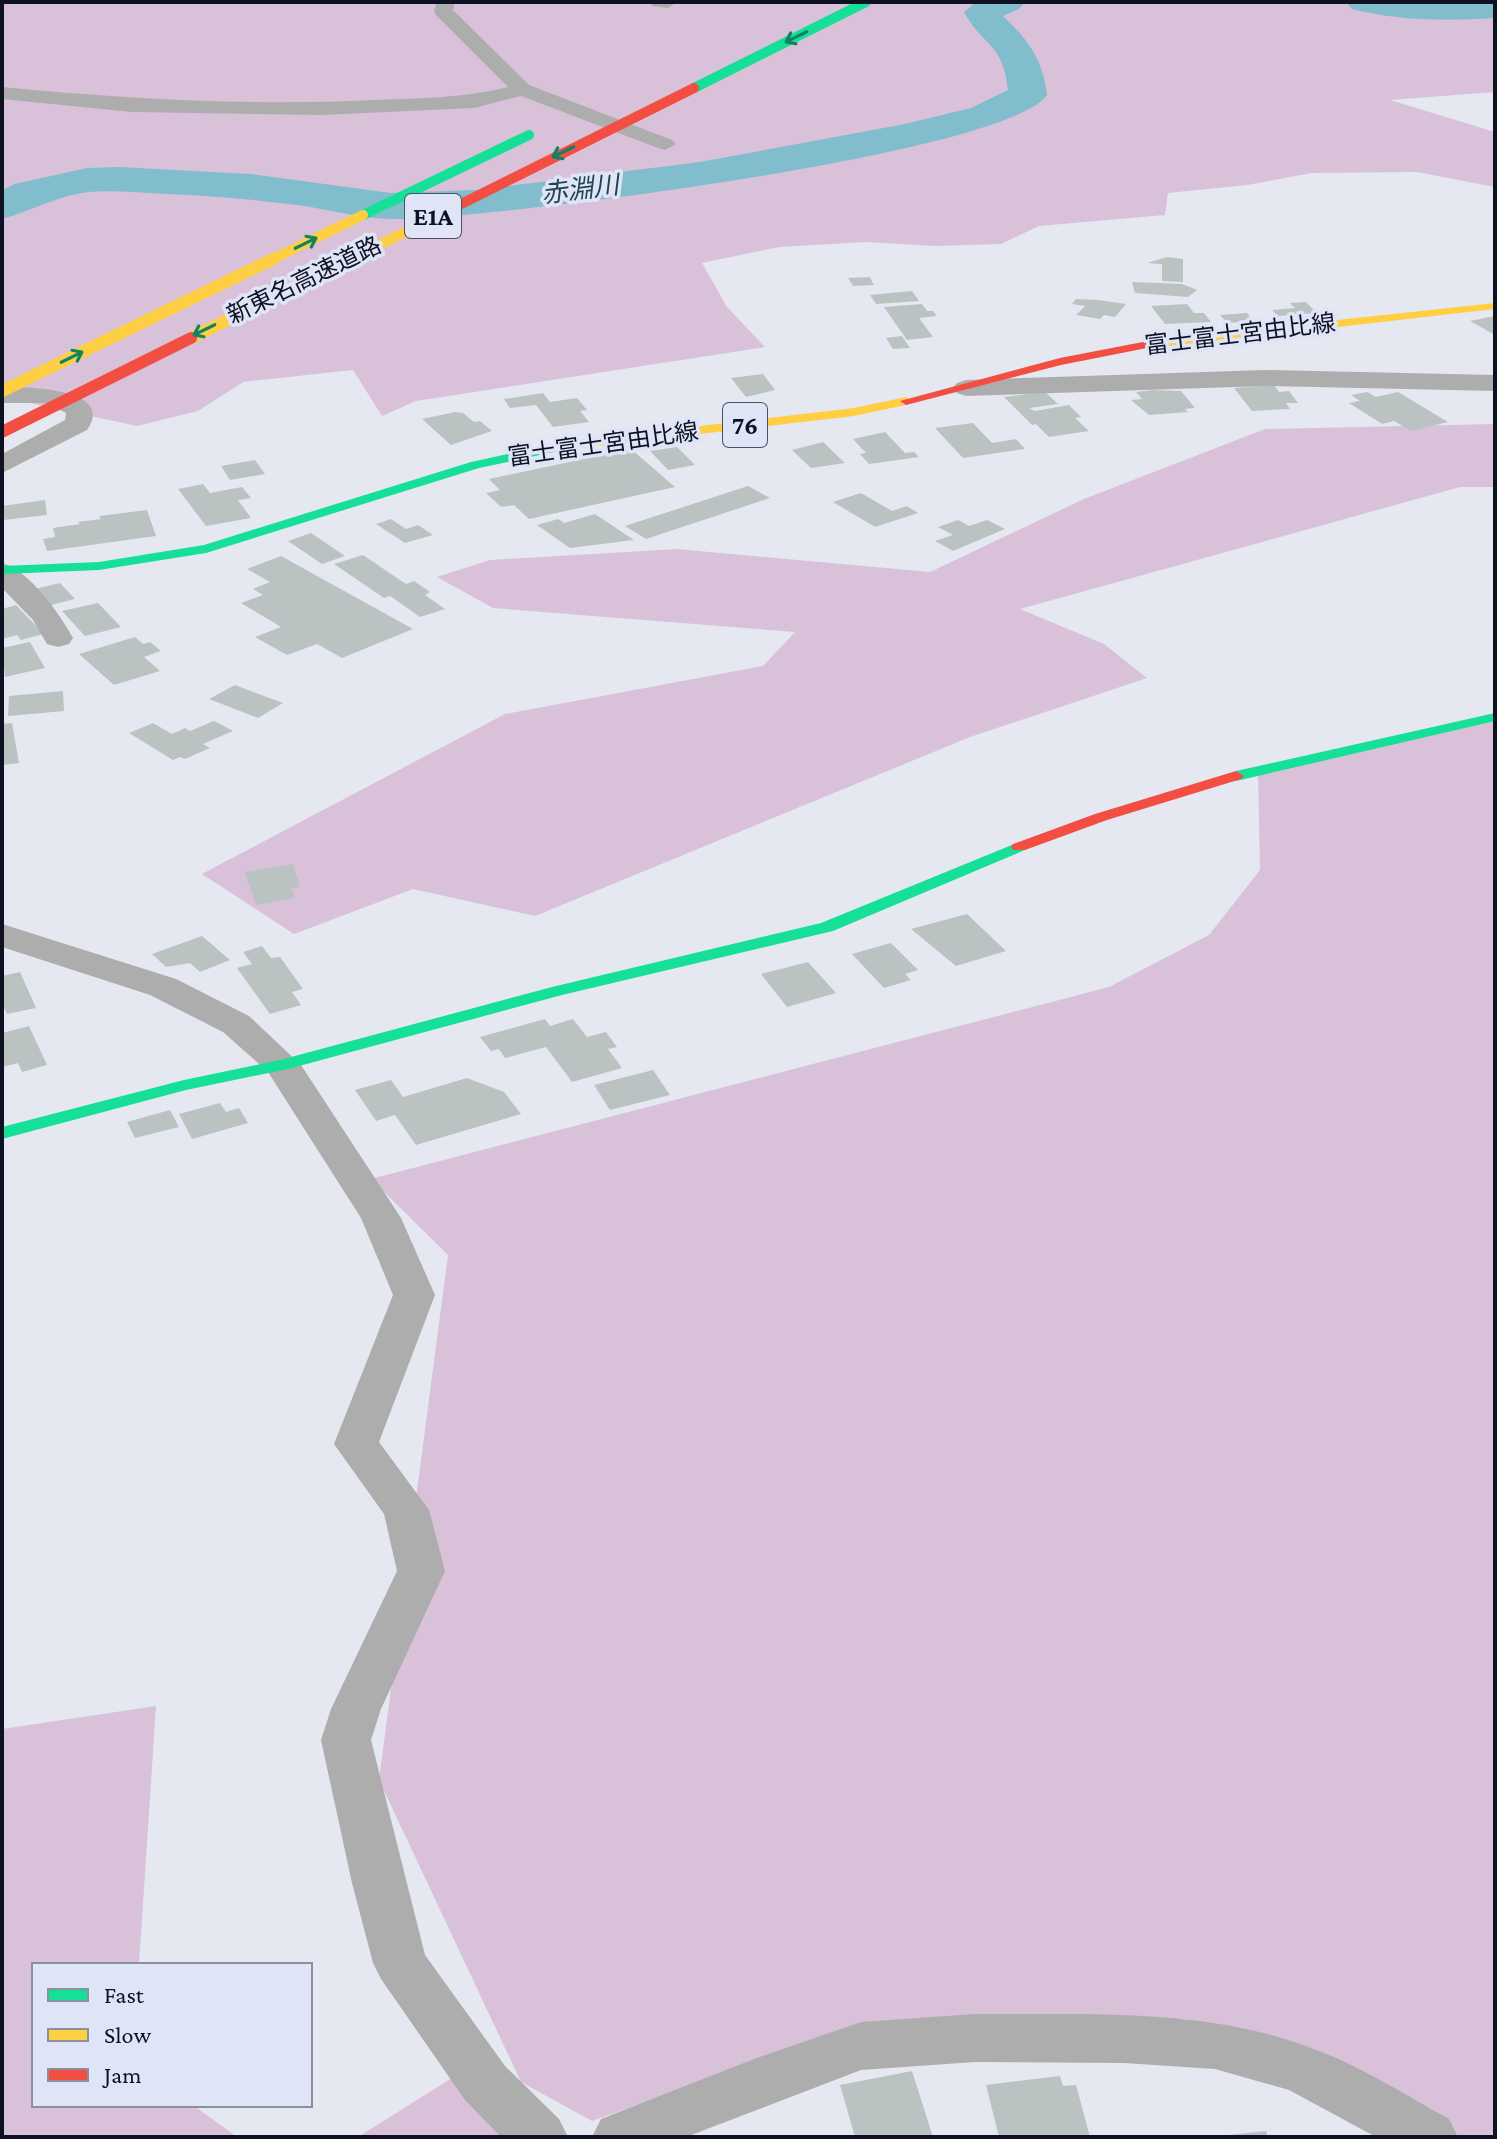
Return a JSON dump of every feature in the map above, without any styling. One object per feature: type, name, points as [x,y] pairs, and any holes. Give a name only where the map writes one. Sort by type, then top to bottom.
[{"type":"main road","name":"新東名高速道路","points":[[2,432],[866,2]]},
{"type":"main road","name":"新東名高速道路","points":[[2,393],[602,99]]},
{"type":"main road","name":"富士富士宮由比線","points":[[2,571],[99,566],[180,554],[272,531],[476,465],[583,442],[854,412],[966,388],[1075,357],[1216,335],[1495,306]]},
{"type":"main road","points":[[2,1133],[184,1085],[282,1065],[558,991],[827,927],[979,862],[1101,817],[1244,773],[1495,717]]},
{"type":"street","points":[[446,2],[443,11],[522,89],[665,144]]},
{"type":"street","points":[[659,2],[668,2]]},
{"type":"street","points":[[2,93],[132,106],[321,109],[474,102],[522,89]]},
{"type":"street","points":[[1075,357],[1097,384]]},
{"type":"street","points":[[966,388],[1265,378],[1495,383]]},
{"type":"street","points":[[2,393],[50,395],[79,409],[78,424],[2,465]]},
{"type":"street","points":[[2,571],[46,616],[58,638]]},
{"type":"street","points":[[2,935],[163,987],[236,1024],[282,1065],[381,1218],[414,1295],[356,1444],[406,1510],[421,1571],[356,1709],[346,1740],[357,1802],[400,1963],[485,2083],[539,2137]]},
{"type":"street","points":[[621,2137],[774,2076],[861,2046],[990,2038],[1124,2039],[1215,2045],[1303,2069],[1429,2137]]},
{"type":"shaded area","points":[[2,2],[1495,2],[1495,92],[1390,100],[1495,132],[1495,187],[1417,172],[1312,173],[1247,185],[1168,193],[1165,215],[1039,226],[1001,244],[935,246],[866,242],[779,247],[702,263],[727,307],[765,347],[416,401],[382,416],[353,370],[243,382],[198,411],[137,426],[2,397]]},
{"type":"shaded area","points":[[1495,424],[1495,487],[1460,487],[1020,609],[1104,644],[1147,678],[970,737],[535,916],[413,889],[294,934],[202,874],[505,714],[763,666],[795,632],[493,608],[437,577],[490,560],[677,549],[930,572],[1084,499],[1265,429]]},
{"type":"shaded area","points":[[1495,717],[1495,2137],[1455,2137],[1332,2060],[1185,2019],[843,2031],[592,2121],[521,2082],[379,1780],[448,1255],[371,1179],[1109,987],[1209,935],[1260,870],[1258,770]]},
{"type":"shaded area","points":[[156,1706],[139,1963],[32,1963],[32,2107],[196,2107],[237,2137],[2,2137],[2,1729]]},
{"type":"shaded area","points":[[455,2076],[509,2137],[358,2137]]},
{"type":"building","points":[[1167,257],[1183,259],[1183,282],[1162,281],[1162,264],[1147,263]]},
{"type":"building","points":[[870,277],[874,285],[853,286],[848,278]]},
{"type":"building","points":[[1132,282],[1182,284],[1197,290],[1188,297],[1135,293]]},
{"type":"building","points":[[912,291],[919,301],[876,304],[870,295]]},
{"type":"building","points":[[1076,299],[1126,304],[1115,317],[1104,315],[1100,319],[1076,315],[1085,306],[1072,304]]},
{"type":"building","points":[[1306,302],[1317,313],[1278,316],[1272,310],[1295,308],[1290,303]]},
{"type":"building","points":[[922,304],[937,316],[919,318],[933,337],[907,340],[884,307]]},
{"type":"building","points":[[1187,304],[1194,313],[1204,313],[1211,322],[1165,324],[1151,306]]},
{"type":"building","points":[[1247,313],[1253,321],[1227,323],[1220,315]]},
{"type":"building","points":[[1495,316],[1495,335],[1470,321]]},
{"type":"building","points":[[902,336],[910,348],[893,349],[886,338]]},
{"type":"building","points":[[763,374],[775,390],[746,397],[731,378]]},
{"type":"building","points":[[1274,385],[1279,392],[1289,391],[1298,403],[1286,403],[1290,409],[1252,411],[1234,388]]},
{"type":"building","points":[[1181,391],[1195,408],[1185,409],[1188,412],[1149,415],[1131,400],[1142,399],[1136,392]]},
{"type":"building","points":[[1045,392],[1058,404],[1029,408],[1035,411],[1069,405],[1081,417],[1075,418],[1089,431],[1049,437],[1004,397]]},
{"type":"building","points":[[1367,392],[1376,397],[1398,392],[1448,422],[1411,431],[1394,421],[1382,424],[1349,403],[1360,401],[1351,395]]},
{"type":"building","points":[[543,393],[550,402],[577,398],[587,410],[580,411],[589,422],[553,427],[536,405],[510,408],[504,399]]},
{"type":"building","points":[[463,413],[474,422],[480,421],[492,431],[451,445],[422,419]]},
{"type":"building","points":[[973,423],[992,443],[1016,439],[1025,449],[963,458],[935,428]]},
{"type":"building","points":[[885,432],[905,453],[914,452],[919,457],[869,464],[860,454],[866,453],[853,439]]},
{"type":"building","points":[[823,442],[845,463],[811,468],[792,450]]},
{"type":"building","points":[[677,447],[695,465],[668,470],[650,451]]},
{"type":"building","points":[[631,449],[675,487],[529,519],[514,505],[501,507],[486,493],[500,490],[489,479]]},
{"type":"building","points":[[255,460],[265,474],[230,480],[221,466]]},
{"type":"building","points":[[203,484],[210,493],[242,487],[251,498],[238,500],[251,518],[206,526],[178,489]]},
{"type":"building","points":[[748,486],[770,498],[646,539],[625,526]]},
{"type":"building","points":[[861,493],[892,511],[907,506],[918,513],[875,527],[833,502]]},
{"type":"building","points":[[45,500],[47,515],[4,520],[2,506]]},
{"type":"building","points":[[147,510],[156,536],[47,551],[43,539],[55,537],[53,528],[101,519],[99,516]]},
{"type":"building","points":[[595,514],[634,540],[570,548],[537,525],[558,519],[564,523]]},
{"type":"building","points":[[391,519],[406,529],[418,525],[433,535],[405,543],[376,524]]},
{"type":"building","points":[[958,520],[969,526],[987,520],[1005,529],[953,551],[935,541],[953,535],[938,527]]},
{"type":"building","points":[[311,533],[345,556],[322,564],[288,541]]},
{"type":"building","points":[[363,555],[406,584],[414,581],[430,592],[425,595],[445,609],[420,617],[390,596],[384,598],[334,564]]},
{"type":"building","points":[[281,556],[413,629],[342,658],[317,644],[287,655],[255,637],[281,627],[241,603],[263,595],[253,589],[270,582],[247,569]]},
{"type":"building","points":[[60,583],[75,599],[51,605],[35,589]]},
{"type":"building","points":[[98,603],[121,627],[85,636],[62,611]]},
{"type":"building","points":[[16,605],[44,634],[21,640],[17,635],[2,639],[2,609]]},
{"type":"building","points":[[135,637],[143,644],[150,642],[161,651],[144,657],[160,671],[114,685],[79,654]]},
{"type":"building","points":[[30,642],[45,668],[5,677],[2,648]]},
{"type":"building","points":[[235,685],[283,703],[258,718],[209,699]]},
{"type":"building","points":[[63,691],[64,711],[8,716],[9,696]]},
{"type":"building","points":[[214,721],[233,731],[203,744],[210,748],[185,759],[180,757],[173,760],[129,733],[153,723],[172,734],[185,728],[190,731]]},
{"type":"building","points":[[12,723],[19,763],[2,765],[2,724]]},
{"type":"building","points":[[293,864],[300,887],[291,888],[295,898],[256,905],[245,872]]},
{"type":"building","points":[[967,914],[1006,951],[956,966],[911,929]]},
{"type":"building","points":[[202,936],[230,960],[200,972],[190,963],[166,967],[152,954]]},
{"type":"building","points":[[891,943],[918,970],[905,974],[911,980],[884,988],[852,954]]},
{"type":"building","points":[[262,946],[271,958],[280,957],[303,989],[292,992],[301,1005],[270,1014],[237,968],[252,964],[243,952]]},
{"type":"building","points":[[808,962],[836,993],[787,1007],[761,974]]},
{"type":"building","points":[[20,972],[36,1008],[7,1014],[2,1004],[2,976]]},
{"type":"building","points":[[545,1019],[550,1026],[573,1019],[587,1037],[606,1032],[617,1047],[608,1049],[622,1068],[572,1082],[546,1047],[505,1058],[499,1049],[491,1051],[480,1037]]},
{"type":"building","points":[[29,1026],[47,1065],[22,1072],[18,1063],[2,1067],[2,1033]]},
{"type":"building","points":[[653,1070],[670,1095],[610,1110],[594,1085]]},
{"type":"building","points":[[467,1078],[504,1092],[521,1114],[416,1145],[395,1115],[376,1121],[355,1090],[391,1080],[403,1097]]},
{"type":"building","points":[[220,1103],[226,1112],[239,1108],[248,1123],[192,1139],[179,1114]]},
{"type":"building","points":[[170,1110],[179,1127],[135,1138],[127,1122]]},
{"type":"building","points":[[912,2071],[933,2137],[855,2137],[840,2085]]},
{"type":"building","points":[[1060,2076],[1063,2086],[1076,2085],[1090,2137],[999,2137],[986,2085]]},
{"type":"building","points":[[1266,2131],[1268,2137],[1228,2137],[1228,2135]]},
{"type":"waterway","name":"赤淵川","points":[[2,206],[30,193],[87,180],[119,179],[250,186],[391,206],[476,203],[700,174],[905,136],[985,116],[1028,95],[1024,68],[1016,50],[982,12],[1007,2]]},
{"type":"waterway","name":"赤淵川","points":[[1364,2],[1440,11],[1495,7]]},
{"type":"traffic: fast","points":[[694,88],[866,2]]},
{"type":"traffic: fast","points":[[363,215],[529,135]]},
{"type":"traffic: fast","points":[[2,570],[99,566],[206,549],[476,465],[564,446]]},
{"type":"traffic: fast","points":[[1236,776],[1495,717]]},
{"type":"traffic: fast","points":[[2,1133],[184,1085],[282,1065],[558,991],[827,927],[1019,847]]},
{"type":"traffic: slow","points":[[2,391],[363,215]]},
{"type":"traffic: slow","points":[[191,338],[431,219]]},
{"type":"traffic: slow","points":[[1153,344],[1495,306]]},
{"type":"traffic: slow","points":[[564,446],[854,412],[906,401]]},
{"type":"traffic: jam","points":[[431,219],[694,88]]},
{"type":"traffic: jam","points":[[2,432],[191,338]]},
{"type":"traffic: jam","points":[[906,401],[1060,362],[1153,344]]},
{"type":"traffic: jam","points":[[1019,847],[1101,817],[1236,776]]}]
